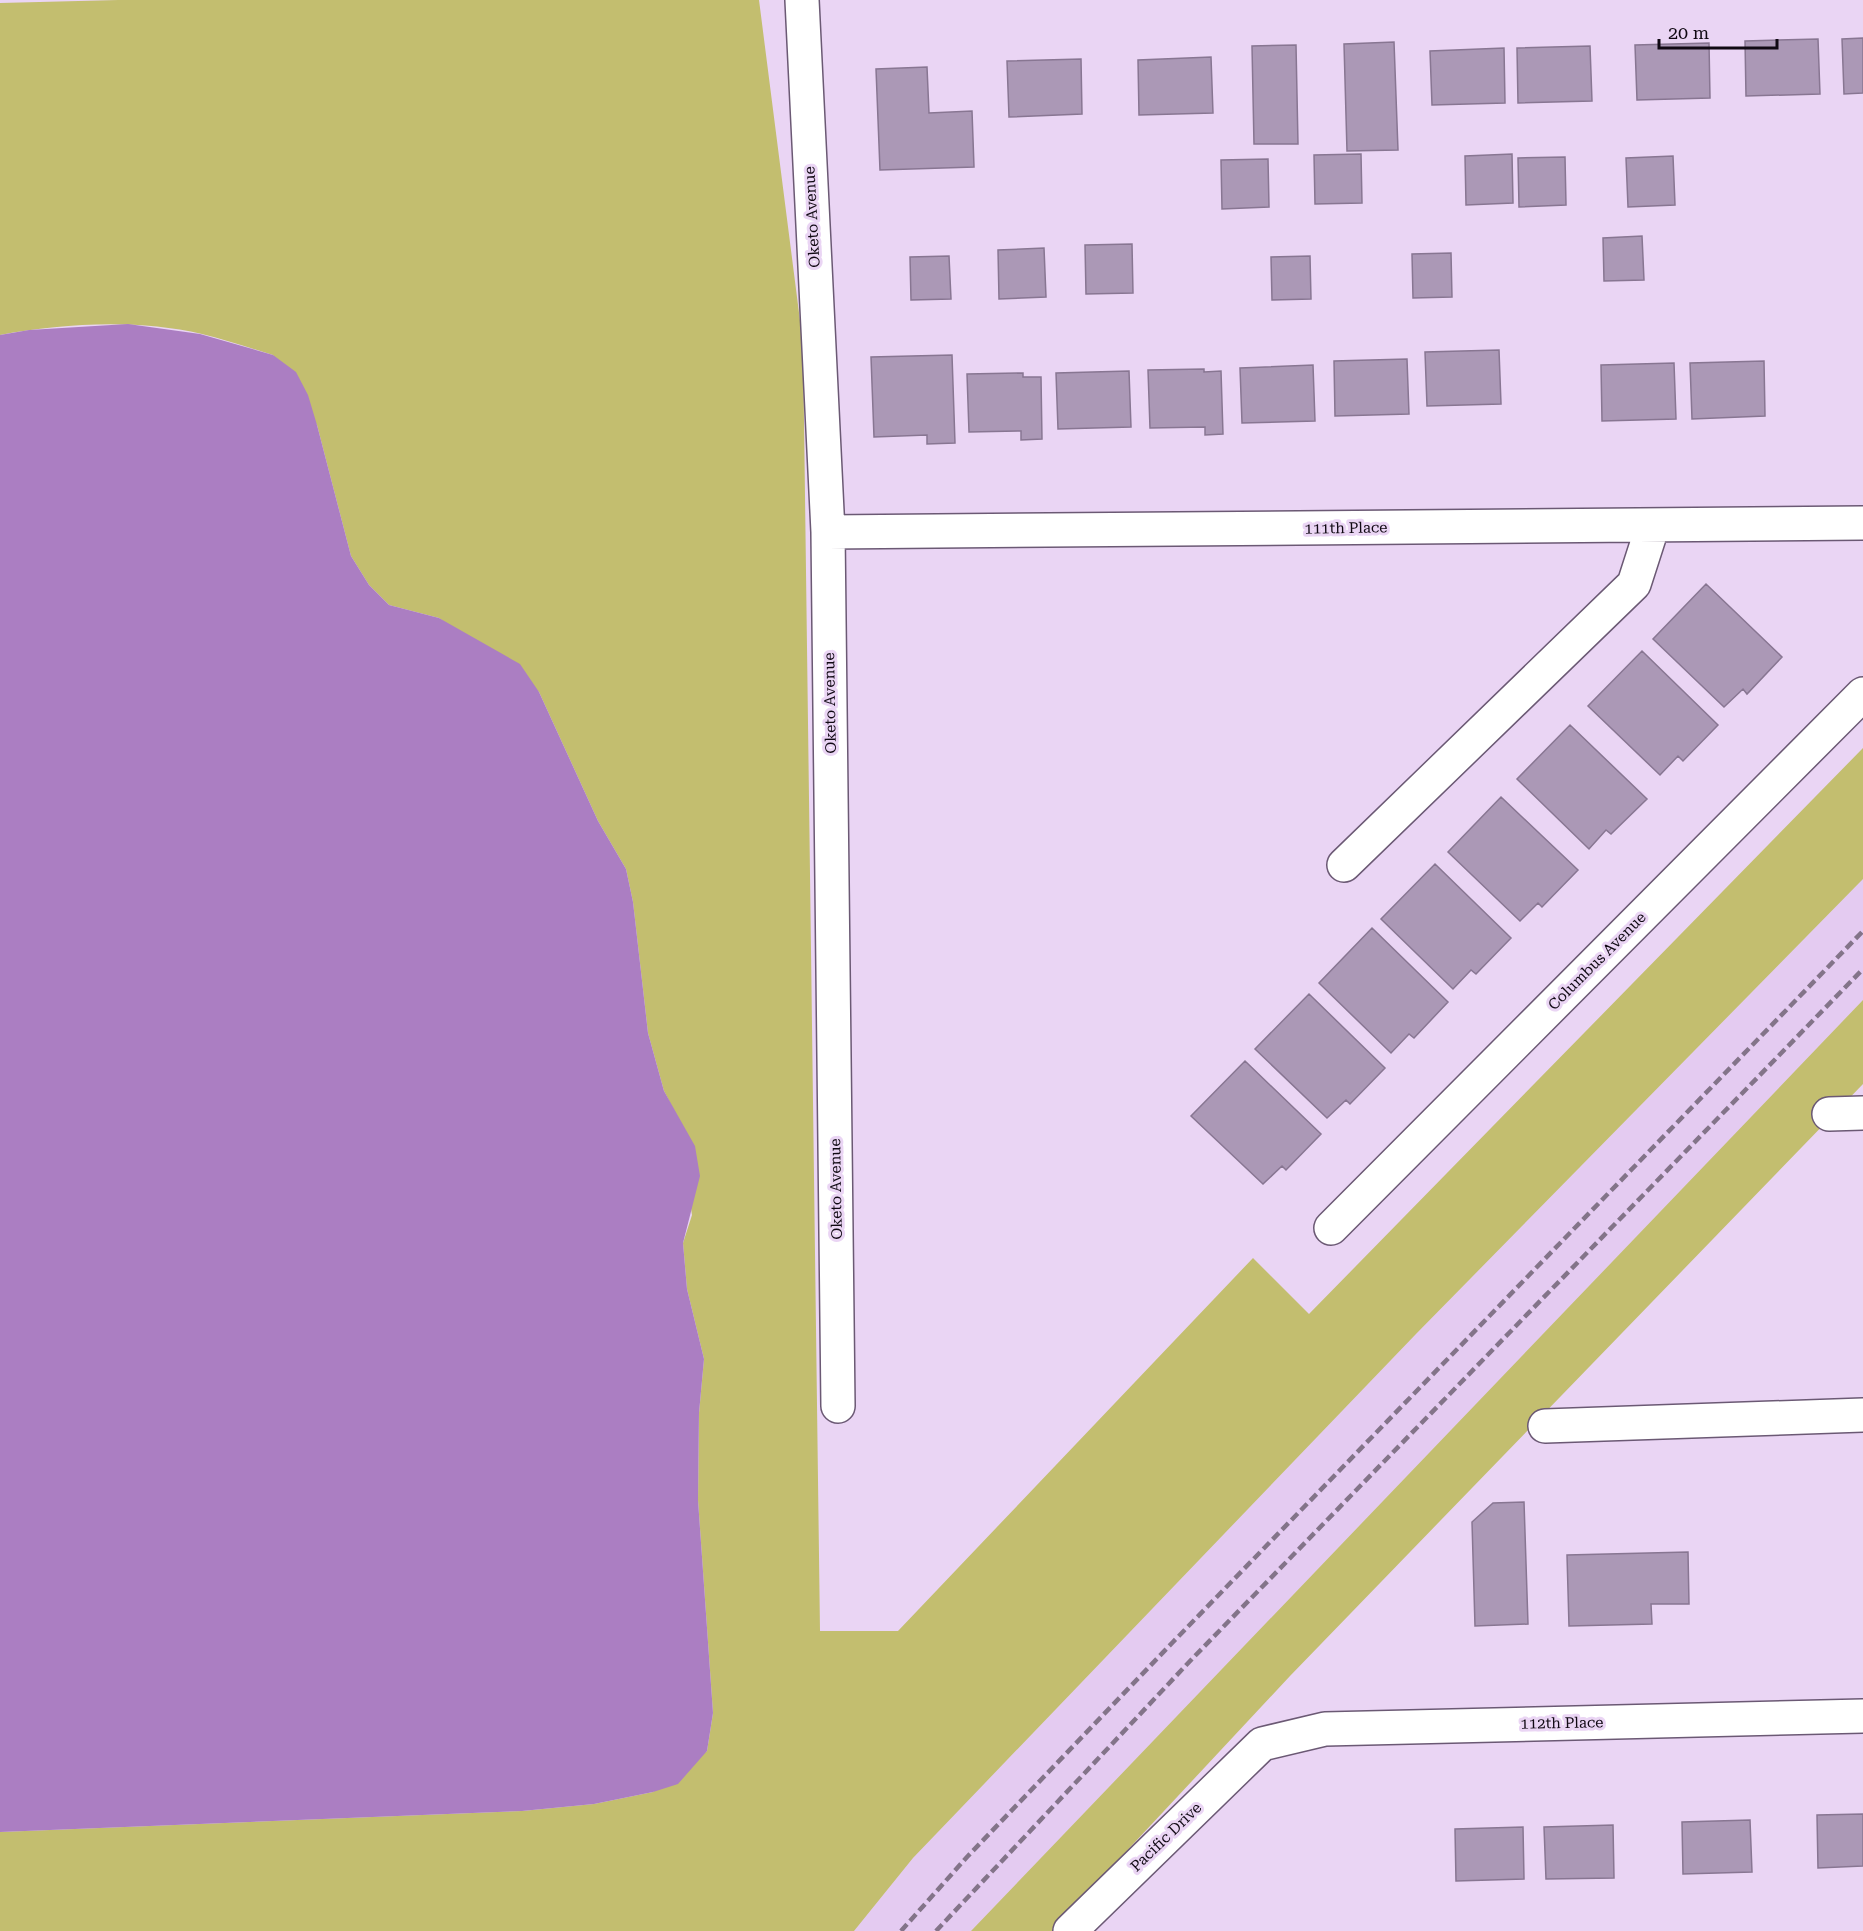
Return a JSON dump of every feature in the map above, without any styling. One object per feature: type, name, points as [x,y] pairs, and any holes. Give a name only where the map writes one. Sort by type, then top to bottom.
[{"type":"street","name":"Oketo Avenue","points":[[802,0],[828,532],[838,1406]]},
{"type":"street","name":"111th Place","points":[[828,532],[1863,523]]},
{"type":"street","points":[[1344,866],[1634,584],[1653,525]]},
{"type":"street","name":"Columbus Avenue","points":[[1331,1228],[1863,694]]},
{"type":"street","points":[[1829,1114],[1863,1113]]},
{"type":"street","points":[[1545,1426],[1863,1415]]},
{"type":"street","name":"112th Place","points":[[1262,1744],[1325,1729],[1863,1716]]},
{"type":"street","name":"Pacific Drive","points":[[1070,1931],[1262,1744]]},
{"type":"shaded area","points":[[118,0],[759,0],[803,344],[820,1631],[898,1631],[1253,1258],[1309,1314],[1863,748],[1863,879],[1416,1334],[913,1858],[854,1931],[0,1931],[0,1832],[522,1811],[594,1804],[653,1792],[707,1751],[713,1713],[698,1500],[699,1413],[704,1359],[687,1289],[683,1243],[692,1215],[677,1116],[664,1091],[648,1033],[633,902],[626,869],[598,821],[539,692],[439,618],[389,605],[369,585],[351,556],[317,425],[273,355],[202,334],[152,326],[75,325],[0,335],[0,3]]},
{"type":"shaded area","points":[[128,324],[200,334],[273,355],[296,372],[308,395],[317,425],[351,556],[369,585],[389,605],[439,618],[520,664],[539,692],[598,821],[626,869],[633,902],[648,1033],[664,1091],[695,1146],[700,1176],[683,1243],[687,1289],[704,1359],[699,1413],[698,1500],[713,1713],[707,1751],[678,1784],[653,1792],[594,1804],[522,1811],[0,1832],[0,335],[29,330]]},
{"type":"shaded area","points":[[1863,879],[1863,1000],[971,1931],[854,1931],[913,1858],[1416,1334]]},
{"type":"shaded area","points":[[1863,1000],[1863,1084],[1290,1676],[1052,1931],[971,1931]]},
{"type":"building","points":[[1863,38],[1863,93],[1844,94],[1842,39]]},
{"type":"building","points":[[1818,39],[1820,94],[1746,96],[1745,41]]},
{"type":"building","points":[[1394,42],[1398,150],[1347,151],[1344,44]]},
{"type":"building","points":[[1709,43],[1710,98],[1637,100],[1635,45]]},
{"type":"building","points":[[1296,45],[1298,144],[1254,144],[1252,46]]},
{"type":"building","points":[[1590,46],[1592,101],[1518,103],[1517,48]]},
{"type":"building","points":[[1504,48],[1505,103],[1432,105],[1430,51]]},
{"type":"building","points":[[1211,57],[1213,113],[1139,115],[1138,60]]},
{"type":"building","points":[[1081,59],[1082,114],[1009,117],[1007,61]]},
{"type":"building","points":[[927,67],[929,113],[972,111],[974,167],[880,170],[876,69]]},
{"type":"building","points":[[1361,154],[1362,203],[1315,204],[1314,155]]},
{"type":"building","points":[[1512,154],[1513,203],[1466,205],[1465,156]]},
{"type":"building","points":[[1673,156],[1675,205],[1628,207],[1626,158]]},
{"type":"building","points":[[1565,157],[1566,205],[1519,207],[1518,158]]},
{"type":"building","points":[[1268,159],[1269,207],[1222,209],[1221,160]]},
{"type":"building","points":[[1642,236],[1644,280],[1604,281],[1603,238]]},
{"type":"building","points":[[1132,244],[1133,293],[1086,294],[1085,245]]},
{"type":"building","points":[[1044,248],[1046,297],[999,299],[998,250]]},
{"type":"building","points":[[1451,253],[1452,297],[1413,298],[1412,254]]},
{"type":"building","points":[[949,256],[951,299],[911,300],[910,257]]},
{"type":"building","points":[[1310,256],[1311,299],[1272,300],[1271,257]]},
{"type":"building","points":[[1499,350],[1501,404],[1427,406],[1425,352]]},
{"type":"building","points":[[952,355],[955,443],[927,444],[927,435],[874,437],[871,357]]},
{"type":"building","points":[[1407,359],[1409,414],[1335,416],[1334,361]]},
{"type":"building","points":[[1764,361],[1765,416],[1692,419],[1690,363]]},
{"type":"building","points":[[1674,363],[1676,419],[1602,421],[1601,365]]},
{"type":"building","points":[[1313,365],[1315,421],[1242,423],[1240,368]]},
{"type":"building","points":[[1204,369],[1204,372],[1221,371],[1223,434],[1205,435],[1205,427],[1150,428],[1148,370]]},
{"type":"building","points":[[1129,371],[1131,427],[1058,429],[1056,373]]},
{"type":"building","points":[[1023,373],[1023,377],[1041,377],[1042,439],[1021,440],[1021,431],[969,432],[967,374]]},
{"type":"building","points":[[1706,584],[1782,657],[1747,694],[1743,689],[1724,707],[1653,639]]},
{"type":"building","points":[[1642,651],[1718,725],[1683,761],[1678,756],[1660,775],[1588,706]]},
{"type":"building","points":[[1570,725],[1647,799],[1611,834],[1606,830],[1589,849],[1517,779]]},
{"type":"building","points":[[1501,797],[1578,870],[1542,907],[1538,903],[1520,921],[1448,852]]},
{"type":"building","points":[[1435,864],[1511,938],[1476,974],[1471,970],[1453,989],[1381,919]]},
{"type":"building","points":[[1372,928],[1448,1002],[1414,1038],[1409,1034],[1391,1053],[1319,983]]},
{"type":"building","points":[[1309,994],[1385,1068],[1350,1104],[1346,1100],[1327,1118],[1255,1049]]},
{"type":"building","points":[[1245,1061],[1321,1134],[1286,1170],[1282,1166],[1263,1184],[1191,1116]]},
{"type":"building","points":[[1524,1502],[1528,1624],[1475,1626],[1472,1522],[1493,1503]]},
{"type":"building","points":[[1688,1552],[1689,1604],[1651,1604],[1652,1624],[1569,1626],[1567,1555]]},
{"type":"building","points":[[1863,1814],[1863,1866],[1818,1868],[1817,1815]]},
{"type":"building","points":[[1750,1820],[1752,1872],[1683,1874],[1682,1822]]},
{"type":"building","points":[[1613,1825],[1614,1878],[1546,1879],[1544,1827]]},
{"type":"building","points":[[1523,1827],[1524,1879],[1456,1881],[1455,1829]]},
{"type":"railway","points":[[901,1931],[967,1857],[1173,1642],[1863,931]]},
{"type":"railway","points":[[936,1931],[1191,1660],[1863,969]]}]
